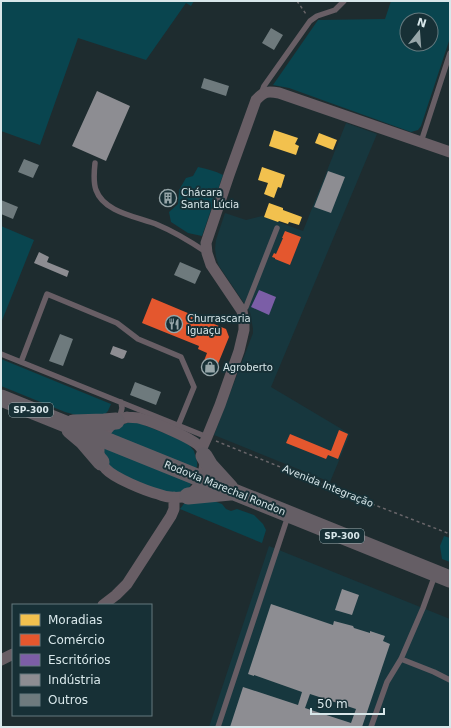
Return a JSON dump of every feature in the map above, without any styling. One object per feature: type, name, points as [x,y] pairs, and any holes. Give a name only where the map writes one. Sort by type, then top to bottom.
[{"type":"main road","name":"Rodovia Marechal Rondon","points":[[1,398],[443,576]]},
{"type":"main road","points":[[61,422],[78,423],[118,420]]},
{"type":"main road","points":[[61,422],[83,441],[101,462]]},
{"type":"main road","points":[[203,452],[215,471],[235,492]]},
{"type":"main road","points":[[181,496],[235,492]]},
{"type":"street","points":[[203,452],[186,437],[140,418],[127,417],[118,420],[108,428],[99,446],[101,462],[106,470],[120,479],[157,494],[167,497],[181,496],[194,491],[202,478],[204,471],[203,452],[207,437],[241,345],[244,330],[242,311],[211,264],[207,253],[206,243],[256,100],[261,94],[273,92],[279,93],[450,152]]},
{"type":"street","points":[[104,604],[127,584],[171,516],[181,496]]},
{"type":"street","points":[[1,660],[12,654]]},
{"type":"lane","points":[[261,94],[264,86],[310,21],[317,16],[335,10],[344,1]]},
{"type":"lane","points":[[421,143],[450,53]]},
{"type":"lane","points":[[95,163],[94,184],[96,191],[102,200],[110,207],[165,228],[207,253]]},
{"type":"lane","points":[[242,311],[246,307],[277,228]]},
{"type":"lane","points":[[21,362],[47,294],[117,323],[138,339],[181,357],[194,387],[178,426]]},
{"type":"lane","points":[[1,354],[207,437]]},
{"type":"lane","points":[[118,420],[122,408],[121,402]]},
{"type":"lane","points":[[218,727],[288,514]]},
{"type":"lane","points":[[371,727],[387,682],[401,659],[423,608],[443,576]]},
{"type":"lane","points":[[401,659],[450,680]]},
{"type":"path","points":[[297,1],[310,21]]},
{"type":"path","name":"Avenida Integração","points":[[207,437],[450,534]]},
{"type":"shaded area","points":[[1,1],[194,1],[191,6],[186,3],[146,60],[78,38],[40,145],[1,131]]},
{"type":"shaded area","points":[[391,1],[450,1],[450,38],[421,126],[418,130],[411,132],[289,88],[273,85],[318,20],[385,19]]},
{"type":"shaded area","points":[[346,123],[377,134],[271,387],[350,434],[330,482],[214,435],[253,333],[250,312],[219,266],[215,248],[216,240],[225,213],[246,220],[262,216],[303,231]]},
{"type":"shaded area","points":[[198,167],[223,175],[202,236],[188,233],[171,222],[169,212],[178,204],[179,190],[186,178],[193,176]]},
{"type":"shaded area","points":[[1,226],[34,240],[1,323]]},
{"type":"shaded area","points":[[1,359],[111,404],[108,411],[105,414],[76,415],[1,386]]},
{"type":"shaded area","points":[[130,422],[139,423],[182,440],[190,446],[194,451],[197,466],[188,490],[182,493],[169,494],[123,478],[109,467],[103,451],[111,431],[118,426]]},
{"type":"shaded area","points":[[208,499],[222,504],[226,509],[231,511],[237,509],[254,515],[263,524],[266,530],[262,543],[180,509],[186,501]]},
{"type":"shaded area","points":[[444,536],[450,538],[450,562],[442,559],[440,546]]},
{"type":"shaded area","points":[[269,546],[450,619],[450,727],[209,727]]},
{"type":"building: Moradias","points":[[274,130],[298,138],[295,144],[299,146],[296,155],[269,146]]},
{"type":"building: Moradias","points":[[319,133],[337,140],[333,150],[315,143]]},
{"type":"building: Moradias","points":[[262,167],[285,175],[281,188],[278,187],[274,198],[264,194],[268,183],[258,180]]},
{"type":"building: Moradias","points":[[269,203],[302,217],[299,225],[289,222],[288,224],[278,222],[264,217]]},
{"type":"building: Comércio","points":[[285,231],[301,237],[290,265],[272,257],[274,253],[276,254]]},
{"type":"building: Comércio","points":[[152,298],[226,329],[229,337],[213,376],[204,372],[202,366],[207,353],[198,349],[199,346],[142,323]]},
{"type":"building: Comércio","points":[[339,430],[348,434],[338,459],[328,455],[326,459],[286,443],[290,434],[331,451]]},
{"type":"building: Escritórios","points":[[259,290],[276,297],[269,315],[251,307]]},
{"type":"building: Indústria","points":[[97,91],[130,106],[106,161],[72,146]]},
{"type":"building: Indústria","points":[[328,171],[345,177],[331,213],[314,207]]},
{"type":"building: Indústria","points":[[39,252],[49,257],[47,262],[69,271],[67,277],[34,263]]},
{"type":"building: Indústria","points":[[113,346],[127,351],[124,358],[122,359],[110,354]]},
{"type":"building: Indústria","points":[[342,589],[359,595],[352,615],[335,610]]},
{"type":"building: Indústria","points":[[271,604],[333,625],[334,621],[353,626],[354,628],[370,633],[370,631],[385,636],[383,641],[390,644],[362,727],[230,727],[243,687],[298,705],[302,692],[248,674]],"holes":[[[310,694],[356,709],[351,723],[305,708]]]},
{"type":"building: Outros","points":[[271,28],[283,35],[274,50],[262,43]]},
{"type":"building: Outros","points":[[204,78],[229,86],[226,96],[201,88]]},
{"type":"building: Outros","points":[[24,159],[39,165],[33,178],[18,172]]},
{"type":"building: Outros","name":"Chácara Santa Lúcia","points":[[164,189],[176,195],[171,207],[159,201]]},
{"type":"building: Outros","points":[[1,200],[18,207],[13,219],[1,214]]},
{"type":"building: Outros","points":[[180,262],[201,271],[195,284],[174,275]]},
{"type":"building: Outros","points":[[60,334],[73,339],[63,366],[49,361]]},
{"type":"building: Outros","points":[[135,382],[161,392],[156,405],[130,395]]},
{"type":"place","name":"Chácara Santa Lúcia","points":[[168,198]]},
{"type":"place","name":"Churrascaria Iguaçu","points":[[174,324]]},
{"type":"place","name":"Agroberto","points":[[210,367]]}]
